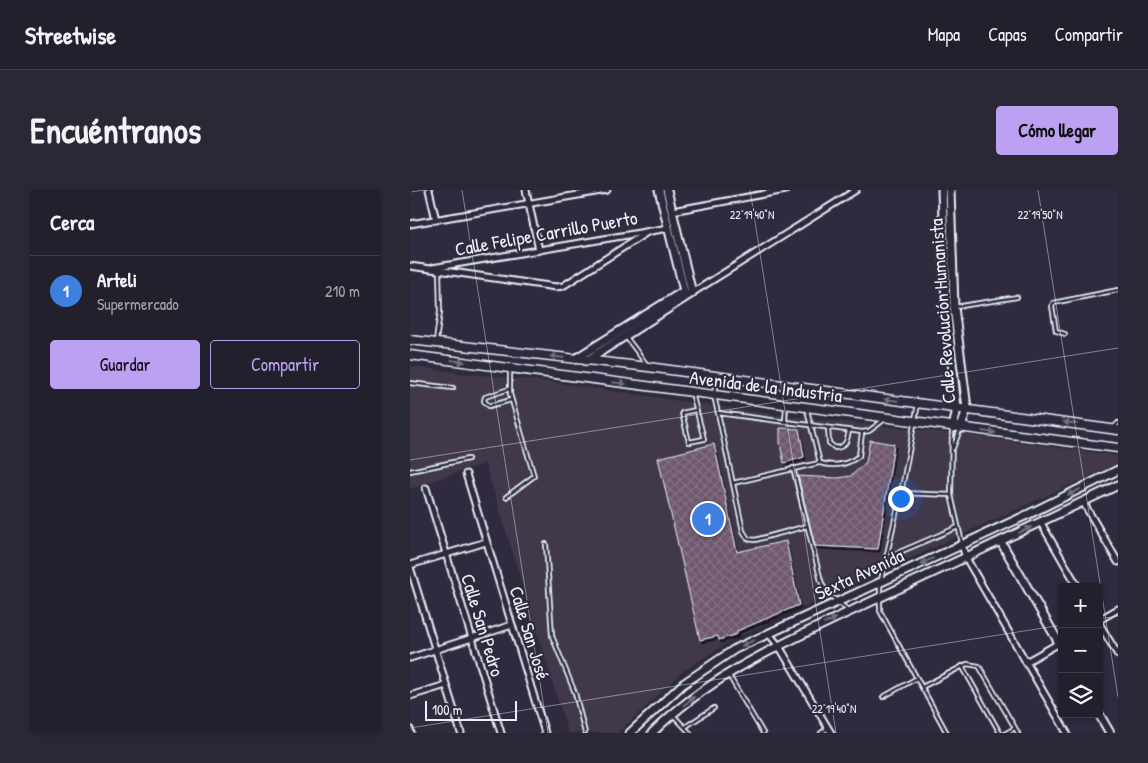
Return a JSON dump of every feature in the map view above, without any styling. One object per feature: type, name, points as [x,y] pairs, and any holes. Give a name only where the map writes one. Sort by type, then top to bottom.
[{"type":"main road","points":[[585,361],[692,294],[660,190]]},
{"type":"main road","points":[[575,359],[684,291],[670,222],[672,211],[667,190]]},
{"type":"main road","name":"Calle Revolución Humanista","points":[[942,190],[946,308],[957,408],[957,428]]},
{"type":"main road","name":"Calle Revolución Humanista","points":[[950,190],[954,308],[967,408],[957,428]]},
{"type":"main road","name":"Avenida de la Industria","points":[[410,340],[648,367],[716,378],[1116,427]]},
{"type":"main road","name":"Avenida de la Industria","points":[[410,354],[786,406],[1118,448]]},
{"type":"main road","name":"Sexta Avenida","points":[[633,732],[683,684],[735,649],[962,545],[1118,470]]},
{"type":"main road","name":"Sexta Avenida","points":[[652,733],[728,673],[878,598],[1001,542],[1118,485]]},
{"type":"main road","points":[[1001,542],[1058,639]]},
{"type":"main road","points":[[1101,718],[1110,733]]},
{"type":"street","points":[[429,190],[436,220]]},
{"type":"street","points":[[526,190],[539,250]]},
{"type":"street","points":[[410,224],[607,190]]},
{"type":"street","points":[[672,211],[786,190]]},
{"type":"street","points":[[684,291],[692,294],[856,190]]},
{"type":"street","name":"Calle Felipe Carrillo Puerto","points":[[410,266],[556,287],[563,286],[650,231],[670,222]]},
{"type":"street","name":"Calle Felipe Carrillo Puerto","points":[[428,269],[650,231]]},
{"type":"street","name":"Calle San José","points":[[466,474],[545,733]]},
{"type":"street","name":"Calle San Pedro","points":[[426,488],[501,733]]},
{"type":"street","points":[[1083,502],[1118,562]]},
{"type":"street","points":[[1041,523],[1076,583]]},
{"type":"street","points":[[461,733],[410,566],[486,542]]},
{"type":"street","points":[[962,545],[966,558],[1067,733]]},
{"type":"street","points":[[1103,618],[1118,609]]},
{"type":"street","points":[[410,658],[512,625]]},
{"type":"street","points":[[1103,628],[1118,655]]},
{"type":"street","points":[[769,634],[779,646],[829,731]]},
{"type":"street","points":[[1026,662],[1058,646]]},
{"type":"street","points":[[410,696],[446,685]]},
{"type":"street","points":[[410,729],[411,733]]},
{"type":"lane","points":[[436,343],[440,312],[439,270]]},
{"type":"lane","points":[[1066,334],[1056,332],[1052,306],[1054,303],[1118,290]]},
{"type":"lane","points":[[946,308],[1017,297]]},
{"type":"lane","points":[[625,336],[648,367]]},
{"type":"lane","points":[[506,497],[534,476],[511,400],[509,389],[510,368]]},
{"type":"lane","points":[[716,378],[714,396],[743,531],[748,539],[756,540],[808,526]]},
{"type":"lane","points":[[410,383],[453,388]]},
{"type":"lane","points":[[509,389],[485,397],[484,401],[489,406],[511,400]]},
{"type":"lane","points":[[692,393],[704,439],[689,442],[682,413],[696,410]]},
{"type":"lane","points":[[918,403],[878,598],[880,611],[947,733]]},
{"type":"lane","points":[[785,421],[786,406]]},
{"type":"lane","points":[[807,408],[820,463]]},
{"type":"lane","points":[[718,413],[862,432],[869,430],[886,418]]},
{"type":"lane","points":[[828,428],[829,443],[835,448],[842,448],[846,444],[849,430]]},
{"type":"lane","points":[[957,428],[952,451],[951,495],[962,545]]},
{"type":"lane","points":[[952,451],[957,428]]},
{"type":"lane","points":[[733,483],[820,463],[829,465],[850,463],[859,456],[862,432]]},
{"type":"lane","points":[[410,471],[468,459]]},
{"type":"lane","points":[[793,468],[821,581],[826,592],[850,612]]},
{"type":"lane","points":[[901,493],[951,495]]},
{"type":"lane","points":[[887,557],[958,527]]},
{"type":"lane","points":[[546,544],[552,636],[575,693],[585,733]]},
{"type":"lane","points":[[922,687],[962,666],[972,663],[979,666],[1018,733]]},
{"type":"lane","points":[[962,666],[1000,733]]},
{"type":"lane","points":[[728,673],[763,733]]},
{"type":"lane","points":[[883,696],[917,678]]},
{"type":"lane","points":[[685,727],[714,708]]},
{"type":"lane","points":[[673,715],[690,733]]},
{"type":"lane","points":[[1006,733],[1015,728]]},
{"type":"lane","points":[[821,733],[829,731]]},
{"type":"shaded area","points":[[410,366],[551,382],[769,414],[967,435],[1118,456],[1118,463],[734,639],[684,670],[618,733],[568,733],[485,463],[410,489]]},
{"type":"building","points":[[780,428],[799,429],[804,457],[784,463],[780,444]]},
{"type":"building","points":[[870,440],[894,444],[878,549],[815,546],[798,476],[837,478],[851,476],[866,462]]},
{"type":"building","points":[[714,444],[737,552],[786,541],[799,605],[737,631],[737,634],[719,640],[718,636],[700,640],[658,458]]},
{"type":"place","name":"Arteli","points":[[708,519]]}]
